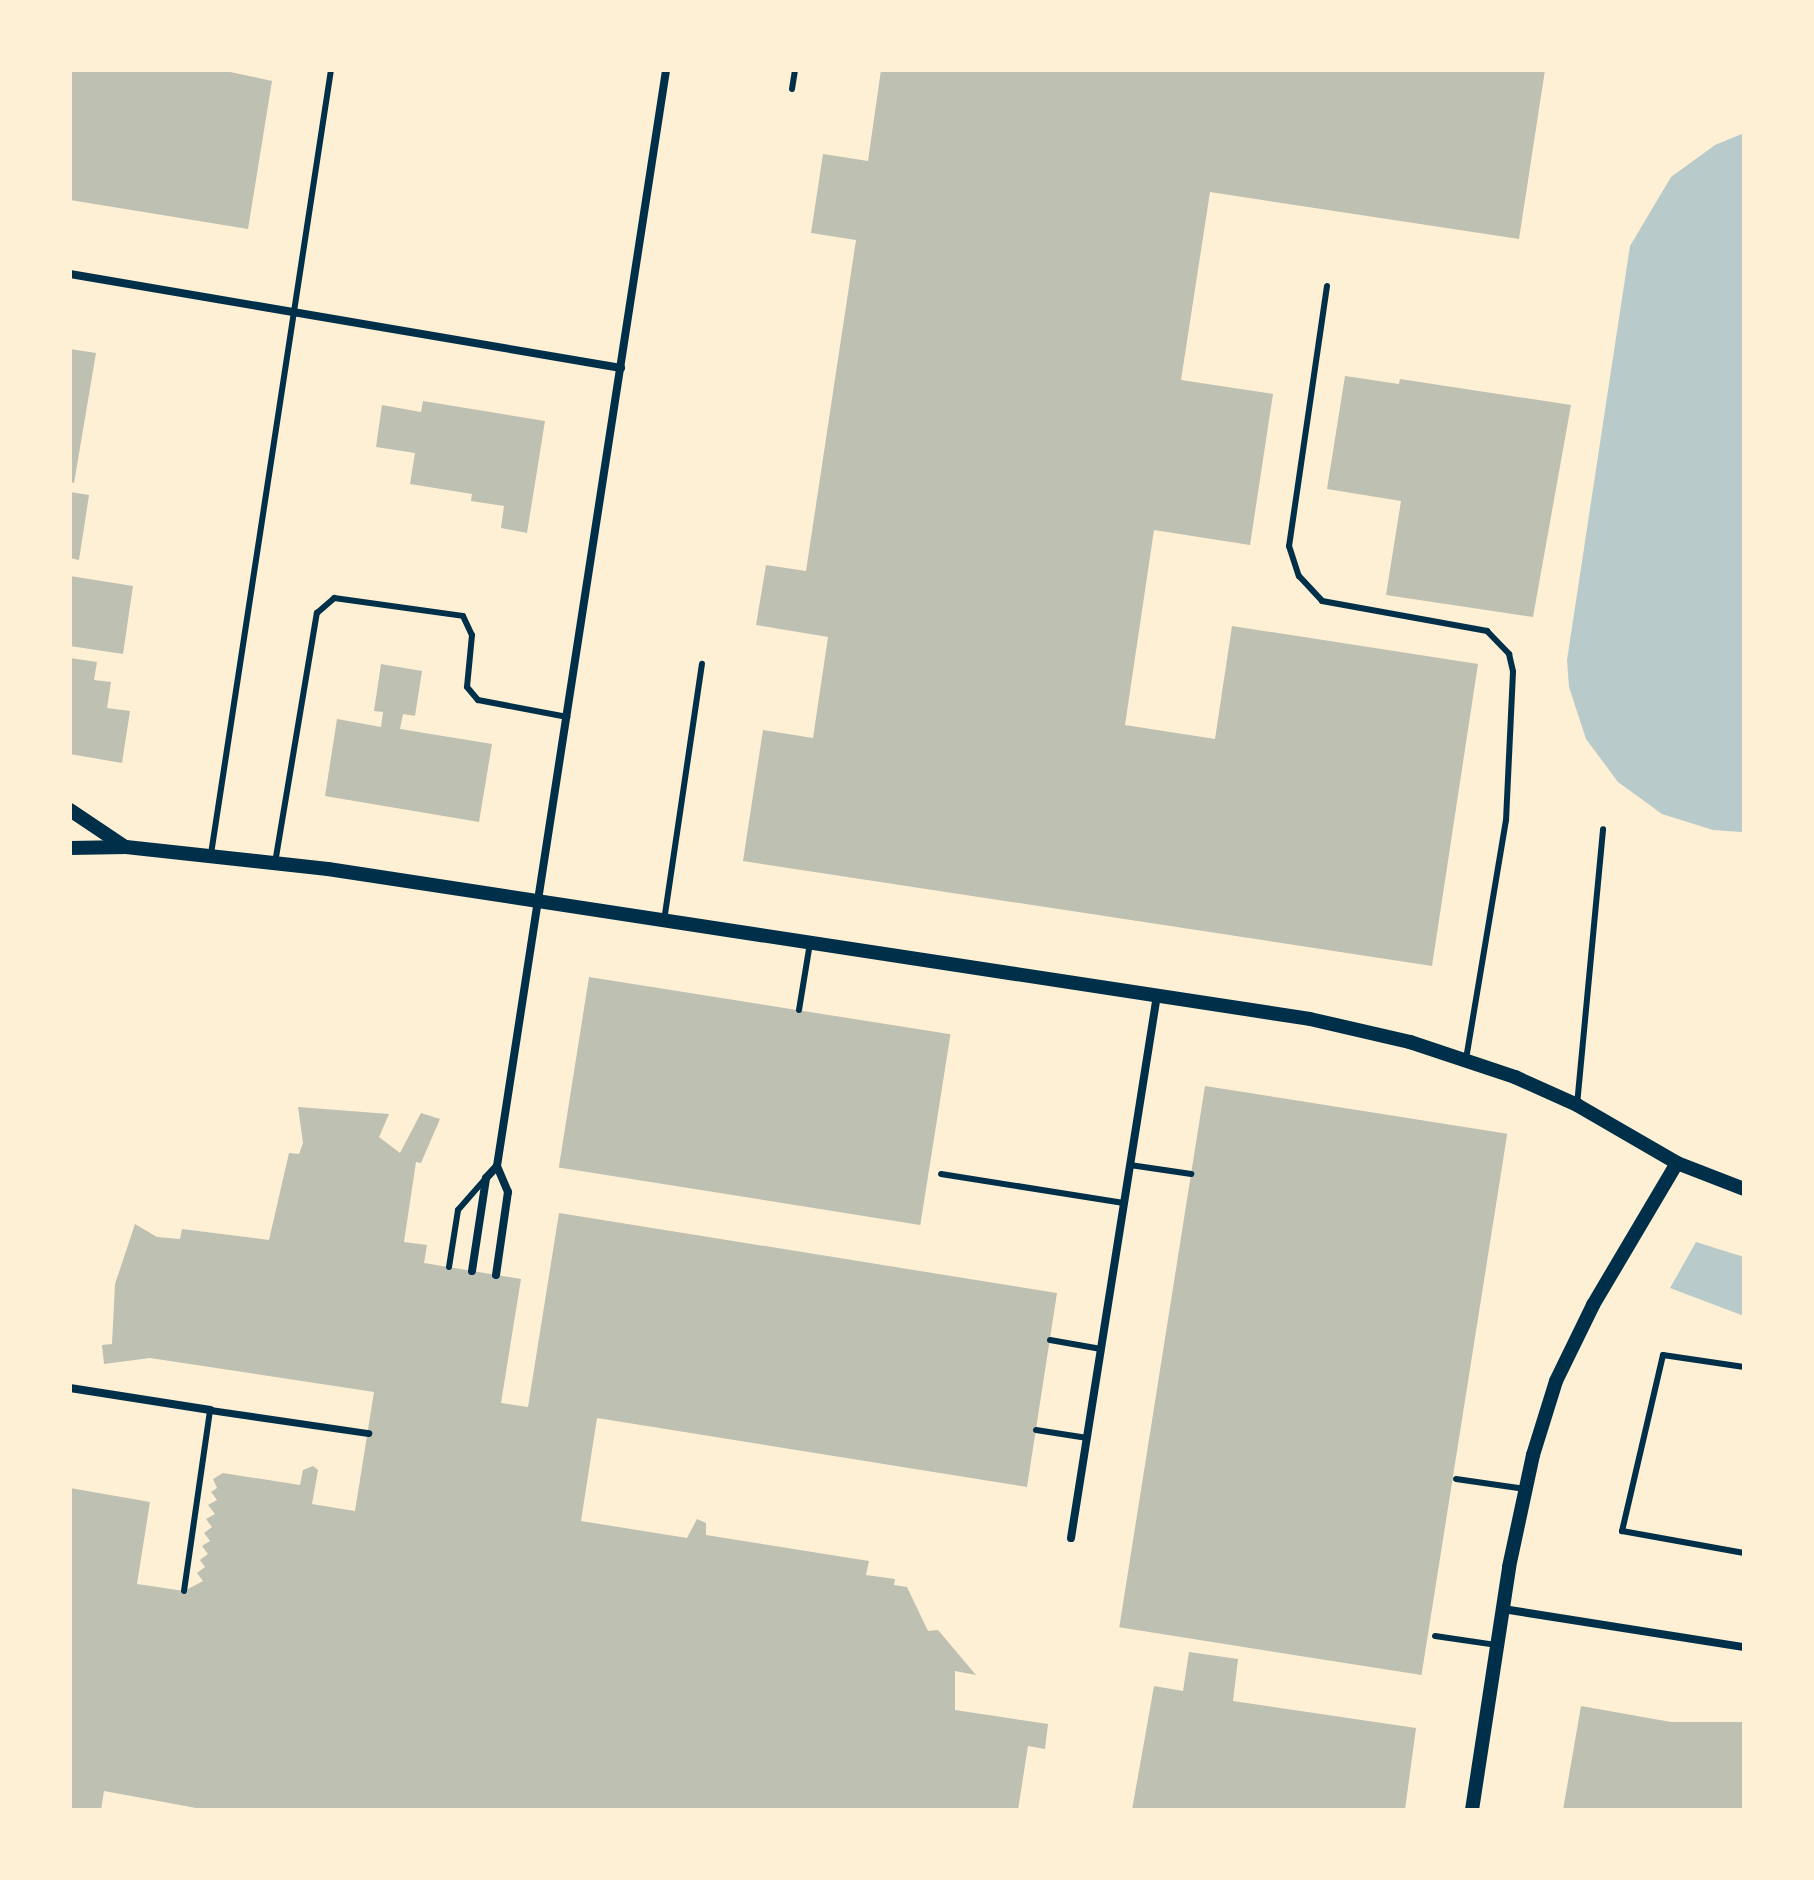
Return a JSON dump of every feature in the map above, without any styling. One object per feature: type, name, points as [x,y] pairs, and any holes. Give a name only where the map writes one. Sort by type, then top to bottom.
[{"type":"street","points":[[496,1275],[508,1192],[497,1166],[666,70]]},
{"type":"street","points":[[70,274],[621,368]]},
{"type":"street","points":[[70,810],[126,847]]},
{"type":"street","points":[[70,848],[126,847],[211,854],[1310,1019],[1466,1060],[1577,1105],[1677,1163],[1744,1189]]},
{"type":"street","points":[[1071,1538],[1157,995]]},
{"type":"street","points":[[1472,1810],[1525,1489],[1556,1381],[1593,1305],[1677,1163]]},
{"type":"street","points":[[472,1271],[486,1178],[497,1166]]},
{"type":"street","points":[[70,1388],[368,1433]]},
{"type":"street","points":[[1503,1609],[1744,1647]]},
{"type":"lane","points":[[211,854],[331,70]]},
{"type":"lane","points":[[792,89],[795,70]]},
{"type":"lane","points":[[1327,286],[1289,546],[1299,576],[1322,601],[1487,631],[1509,654],[1513,672],[1506,820],[1466,1060]]},
{"type":"lane","points":[[275,863],[317,613],[334,598],[463,616],[472,635],[467,687],[478,700],[567,717]]},
{"type":"lane","points":[[664,921],[702,664]]},
{"type":"lane","points":[[1577,1105],[1603,829]]},
{"type":"lane","points":[[799,1010],[810,943]]},
{"type":"lane","points":[[1130,1165],[1191,1174]]},
{"type":"lane","points":[[941,1174],[1124,1203]]},
{"type":"lane","points":[[449,1267],[458,1210],[486,1178]]},
{"type":"lane","points":[[1050,1340],[1101,1349]]},
{"type":"lane","points":[[1744,1367],[1663,1355],[1622,1531],[1744,1553]]},
{"type":"lane","points":[[184,1591],[210,1410]]},
{"type":"lane","points":[[1036,1430],[1087,1438]]},
{"type":"lane","points":[[1456,1479],[1525,1489]]},
{"type":"lane","points":[[1435,1636],[1497,1645]]},
{"type":"shaded area","points":[[1744,133],[1744,831],[1741,832],[1713,830],[1662,814],[1618,782],[1586,739],[1569,687],[1567,660],[1630,246],[1671,177],[1715,145]]},
{"type":"shaded area","points":[[1696,1242],[1744,1257],[1744,1316],[1670,1288]]},
{"type":"building","points":[[70,70],[221,70],[272,81],[248,229],[70,200]]},
{"type":"building","points":[[881,70],[1545,70],[1519,239],[1210,192],[1181,380],[1273,394],[1250,545],[1154,530],[1125,725],[1215,739],[1232,626],[1478,664],[1432,966],[743,861],[763,730],[813,738],[828,637],[756,625],[766,565],[806,571],[856,240],[811,233],[823,154],[868,161]]},
{"type":"building","points":[[70,349],[96,353],[74,483],[70,482]]},
{"type":"building","points":[[1345,376],[1399,384],[1400,379],[1571,405],[1533,617],[1386,595],[1401,501],[1327,489]]},
{"type":"building","points":[[423,401],[545,421],[527,533],[501,528],[504,506],[471,501],[472,494],[410,484],[415,453],[376,447],[382,405],[421,412]]},
{"type":"building","points":[[70,492],[89,495],[79,560],[70,558]]},
{"type":"building","points":[[70,576],[133,586],[123,654],[70,646]]},
{"type":"building","points":[[70,658],[97,662],[94,680],[111,682],[107,708],[130,711],[122,763],[70,754]]},
{"type":"building","points":[[381,664],[422,671],[415,716],[403,714],[400,729],[492,744],[479,822],[325,796],[337,719],[381,727],[383,712],[374,711]]},
{"type":"building","points":[[589,977],[950,1034],[920,1225],[559,1168]]},
{"type":"building","points":[[1205,1086],[1507,1134],[1422,1675],[1119,1627]]},
{"type":"building","points":[[298,1107],[389,1114],[379,1137],[400,1153],[421,1113],[440,1119],[421,1163],[416,1162],[404,1242],[427,1245],[424,1263],[521,1279],[501,1403],[528,1407],[559,1213],[1057,1293],[1027,1487],[597,1418],[581,1521],[687,1538],[697,1519],[706,1523],[706,1535],[869,1561],[866,1575],[895,1579],[894,1585],[907,1587],[928,1631],[938,1630],[976,1675],[955,1671],[955,1710],[1048,1724],[1045,1749],[1028,1746],[1018,1810],[207,1810],[104,1791],[101,1810],[70,1810],[70,1488],[150,1502],[137,1584],[184,1591],[203,1581],[197,1573],[205,1567],[200,1560],[208,1554],[202,1546],[210,1541],[204,1533],[212,1527],[206,1519],[215,1514],[208,1505],[217,1500],[211,1492],[217,1488],[213,1479],[223,1473],[300,1485],[303,1470],[313,1466],[318,1470],[312,1504],[355,1511],[374,1392],[150,1358],[104,1364],[102,1345],[112,1344],[115,1284],[135,1224],[157,1237],[180,1239],[182,1229],[269,1240],[289,1153],[299,1154],[303,1143]]},
{"type":"building","points":[[1189,1652],[1238,1659],[1233,1701],[1416,1728],[1405,1810],[1132,1810],[1154,1686],[1183,1691]]},
{"type":"building","points":[[1581,1706],[1671,1722],[1744,1722],[1744,1810],[1563,1810]]}]
